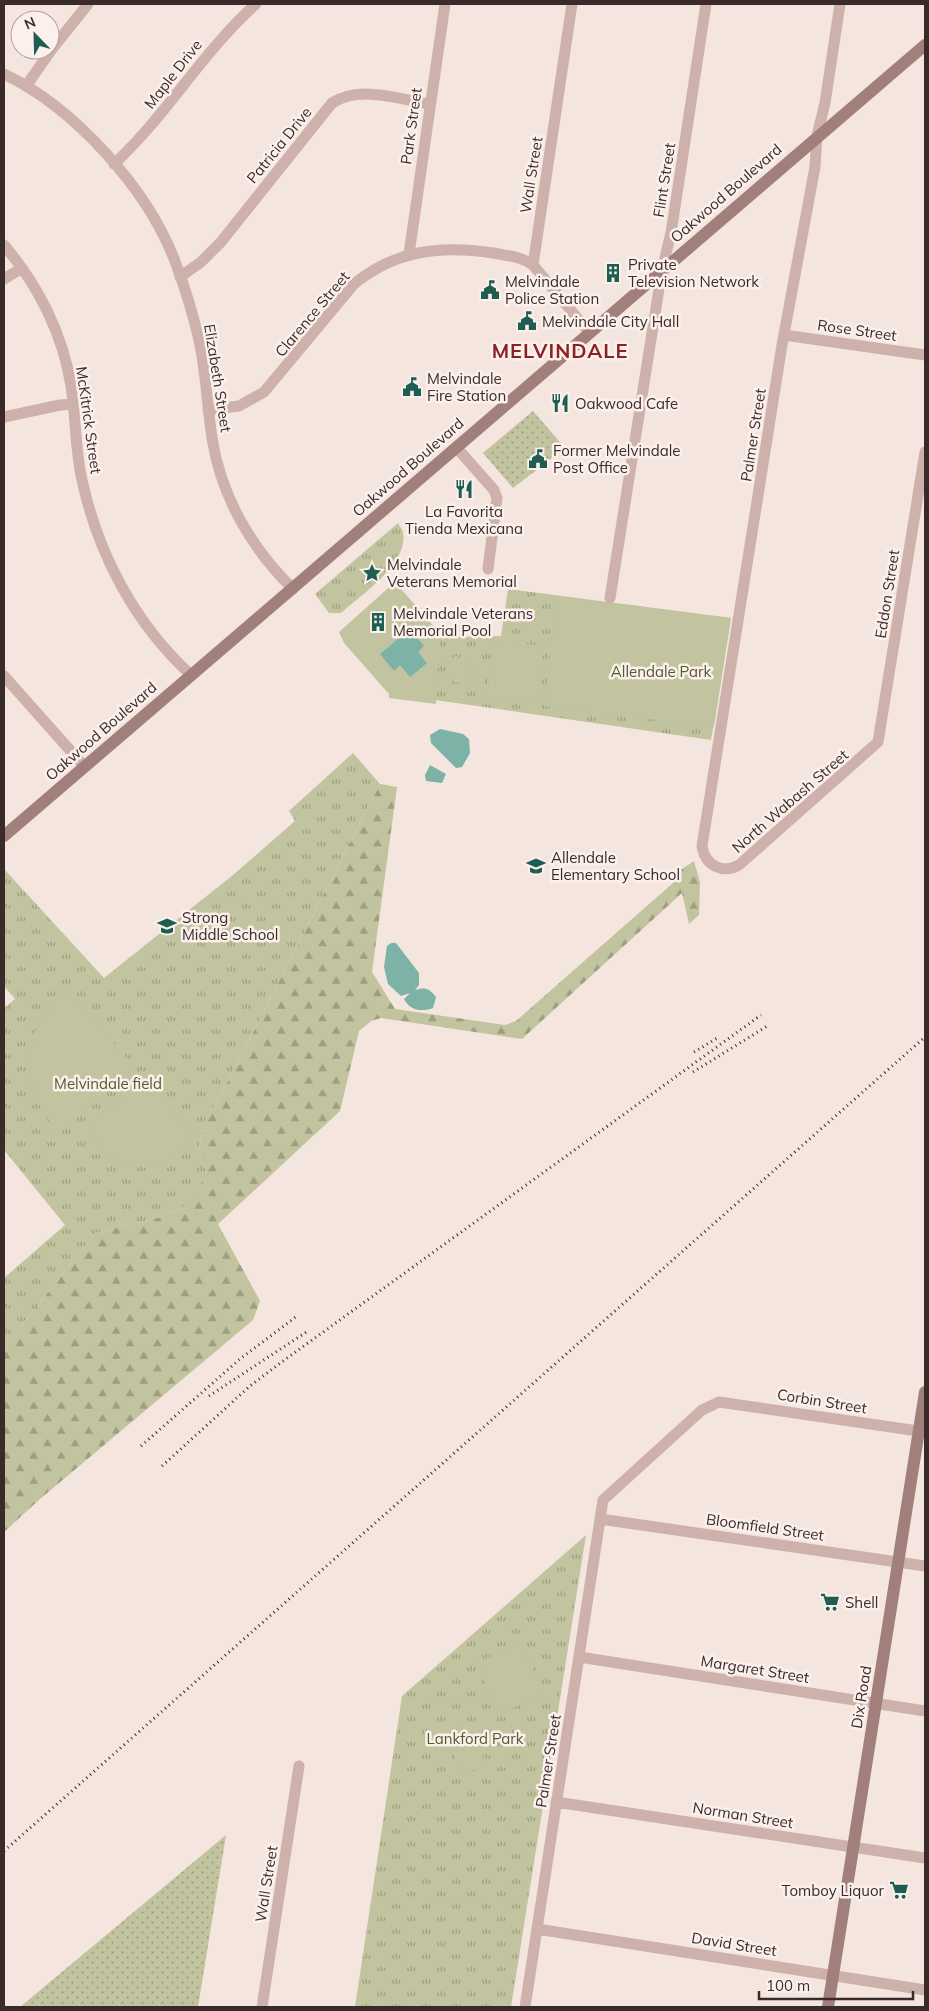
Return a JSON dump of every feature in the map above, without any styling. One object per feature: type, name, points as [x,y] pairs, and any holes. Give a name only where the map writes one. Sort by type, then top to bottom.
[{"type":"main road","name":"Oakwood Boulevard","points":[[4,836],[293,589],[588,332],[925,45]]},
{"type":"main road","name":"Dix Road","points":[[828,2007],[899,1562],[922,1432],[925,1392]]},
{"type":"street","points":[[26,86],[52,48],[88,4]]},
{"type":"street","name":"Maple Drive","points":[[114,164],[152,126],[232,27],[256,4]]},
{"type":"street","name":"Park Street","points":[[409,254],[445,4]]},
{"type":"street","name":"Wall Street","points":[[533,265],[572,4]]},
{"type":"street","name":"Flint Street","points":[[610,598],[662,270],[671,233],[706,4]]},
{"type":"street","name":"Palmer Street","points":[[715,867],[706,858],[702,846],[784,335],[815,167],[817,136],[825,103],[840,4]]},
{"type":"street","name":"Elizabeth Street","points":[[4,74],[26,86],[75,123],[114,164],[152,215],[176,264],[199,341],[208,410],[218,463],[234,508],[260,552],[293,589]]},
{"type":"street","name":"Patricia Drive","points":[[180,277],[201,262],[221,242],[332,103],[348,95],[360,93],[430,104]]},
{"type":"street","name":"McKitrick Street","points":[[4,245],[43,300],[56,329],[67,366],[73,404],[75,445],[82,481],[104,550],[119,582],[141,620],[173,658],[191,675]]},
{"type":"street","name":"Clarence Street","points":[[208,410],[239,406],[264,392],[354,284],[379,266],[409,254],[464,249],[520,258],[533,265]]},
{"type":"street","points":[[533,265],[588,332]]},
{"type":"street","points":[[4,279],[22,268]]},
{"type":"street","name":"Rose Street","points":[[784,335],[925,355]]},
{"type":"street","points":[[4,418],[60,405],[73,404]]},
{"type":"street","points":[[456,447],[494,490],[497,498],[488,569]]},
{"type":"street","name":"Eddon Street","points":[[878,742],[925,452]]},
{"type":"street","points":[[4,676],[84,766]]},
{"type":"street","name":"North Wabash Street","points":[[715,867],[728,870],[740,865],[878,742]]},
{"type":"street","name":"Corbin Street","points":[[715,1404],[728,1402],[922,1432]]},
{"type":"street","name":"Palmer Street","points":[[525,2007],[603,1500],[702,1410],[715,1404]]},
{"type":"street","name":"Bloomfield Street","points":[[600,1519],[925,1566]]},
{"type":"street","name":"Margaret Street","points":[[579,1656],[925,1711]]},
{"type":"street","name":"Wall Street","points":[[262,2007],[299,1766]]},
{"type":"street","name":"Norman Street","points":[[556,1802],[925,1858]]},
{"type":"street","name":"David Street","points":[[537,1929],[925,1990]]},
{"type":"green space","points":[[533,411],[565,448],[513,488],[483,453]]},
{"type":"green space","points":[[398,523],[403,532],[403,544],[399,556],[391,567],[382,578],[341,613],[329,613],[315,594]]},
{"type":"green space","points":[[395,582],[443,637],[439,638],[436,704],[389,698],[389,694],[344,643],[339,632]]},
{"type":"green space","name":"Allendale Park","points":[[508,589],[731,618],[711,740],[435,700],[439,637],[501,636]]},
{"type":"green space","name":"Allendale Park","points":[[556,596],[731,618],[714,727],[544,706]]},
{"type":"green space","points":[[494,640],[544,646],[538,701],[487,696]]},
{"type":"green space","points":[[448,656],[452,658],[456,656],[476,669],[475,673],[486,679],[481,688],[466,678],[461,684],[452,681],[444,672],[448,667],[443,663]]},
{"type":"green space","name":"Melvindale field","points":[[353,753],[380,784],[224,1089],[204,1122],[199,1148],[206,1172],[197,1193],[180,1209],[161,1217],[95,1233],[4,1348],[4,1278],[65,1225],[4,1150],[4,1008],[15,999],[4,986],[4,869],[104,978],[233,875],[295,821],[289,811]]},
{"type":"green space","points":[[380,784],[397,787],[372,972],[395,1009],[505,1025],[516,1021],[673,883],[679,871],[694,861],[700,882],[699,915],[689,924],[682,893],[522,1039],[381,1018],[371,1021],[359,1031],[340,1111],[218,1224],[260,1301],[253,1320],[40,1499],[4,1532],[4,1348],[95,1233],[161,1217],[180,1209],[206,1172],[199,1148],[204,1122],[224,1089]]},
{"type":"green space","points":[[66,989],[134,1066],[59,1134],[45,1115],[36,1096],[30,1078],[29,1060],[32,1042],[39,1025],[50,1007]]},
{"type":"green space","points":[[144,1078],[194,1132],[185,1148],[173,1158],[154,1165],[134,1166],[114,1160],[106,1154],[98,1144],[89,1123]]},
{"type":"green space","name":"Lankford Park","points":[[586,1535],[511,2007],[355,2007],[402,1696]]},
{"type":"green space","points":[[523,1644],[544,1696],[498,1714],[477,1662]]},
{"type":"green space","points":[[471,1725],[486,1765],[462,1775],[446,1734]]},
{"type":"green space","points":[[226,1835],[198,2007],[20,2007]]},
{"type":"water","points":[[410,629],[424,646],[418,652],[427,663],[410,677],[400,665],[394,671],[380,654]]},
{"type":"water","points":[[440,729],[463,734],[469,739],[470,753],[462,767],[456,768],[431,743],[430,735]]},
{"type":"water","points":[[430,765],[446,774],[442,783],[426,781],[425,775]]},
{"type":"water","points":[[391,943],[396,943],[419,973],[419,985],[415,990],[427,989],[436,997],[433,1008],[417,1010],[413,1008],[404,999],[410,993],[401,996],[388,984],[384,967],[387,946]]},
{"type":"railway","points":[[162,1466],[250,1386],[279,1364],[761,1015]]},
{"type":"railway","points":[[693,1072],[769,1025]]},
{"type":"railway","points":[[694,1052],[719,1037]]},
{"type":"railway","points":[[4,1851],[925,1037]]},
{"type":"railway","points":[[141,1446],[240,1359],[297,1316]]},
{"type":"railway","points":[[209,1396],[308,1331]]},
{"type":"place","name":"Private Television Network","points":[[613,273]]},
{"type":"place","name":"Melvindale Police Station","points":[[490,290]]},
{"type":"place","name":"Melvindale City Hall","points":[[527,321]]},
{"type":"place","name":"Melvindale Fire Station","points":[[412,387]]},
{"type":"place","name":"Oakwood Cafe","points":[[560,403]]},
{"type":"place","name":"Former Melvindale Post Office","points":[[538,459]]},
{"type":"place","name":"La Favorita Tienda Mexicana","points":[[464,489]]},
{"type":"place","name":"Melvindale Veterans Memorial","points":[[372,573]]},
{"type":"place","name":"Melvindale Veterans Memorial Pool","points":[[378,622]]},
{"type":"place","name":"Allendale Elementary School","points":[[536,866]]},
{"type":"place","name":"Strong Middle School","points":[[167,926]]},
{"type":"place","name":"Shell","points":[[830,1602]]},
{"type":"place","name":"Tomboy Liquor","points":[[899,1890]]},
{"type":"district","name":"MELVINDALE","points":[[560,350]]}]
